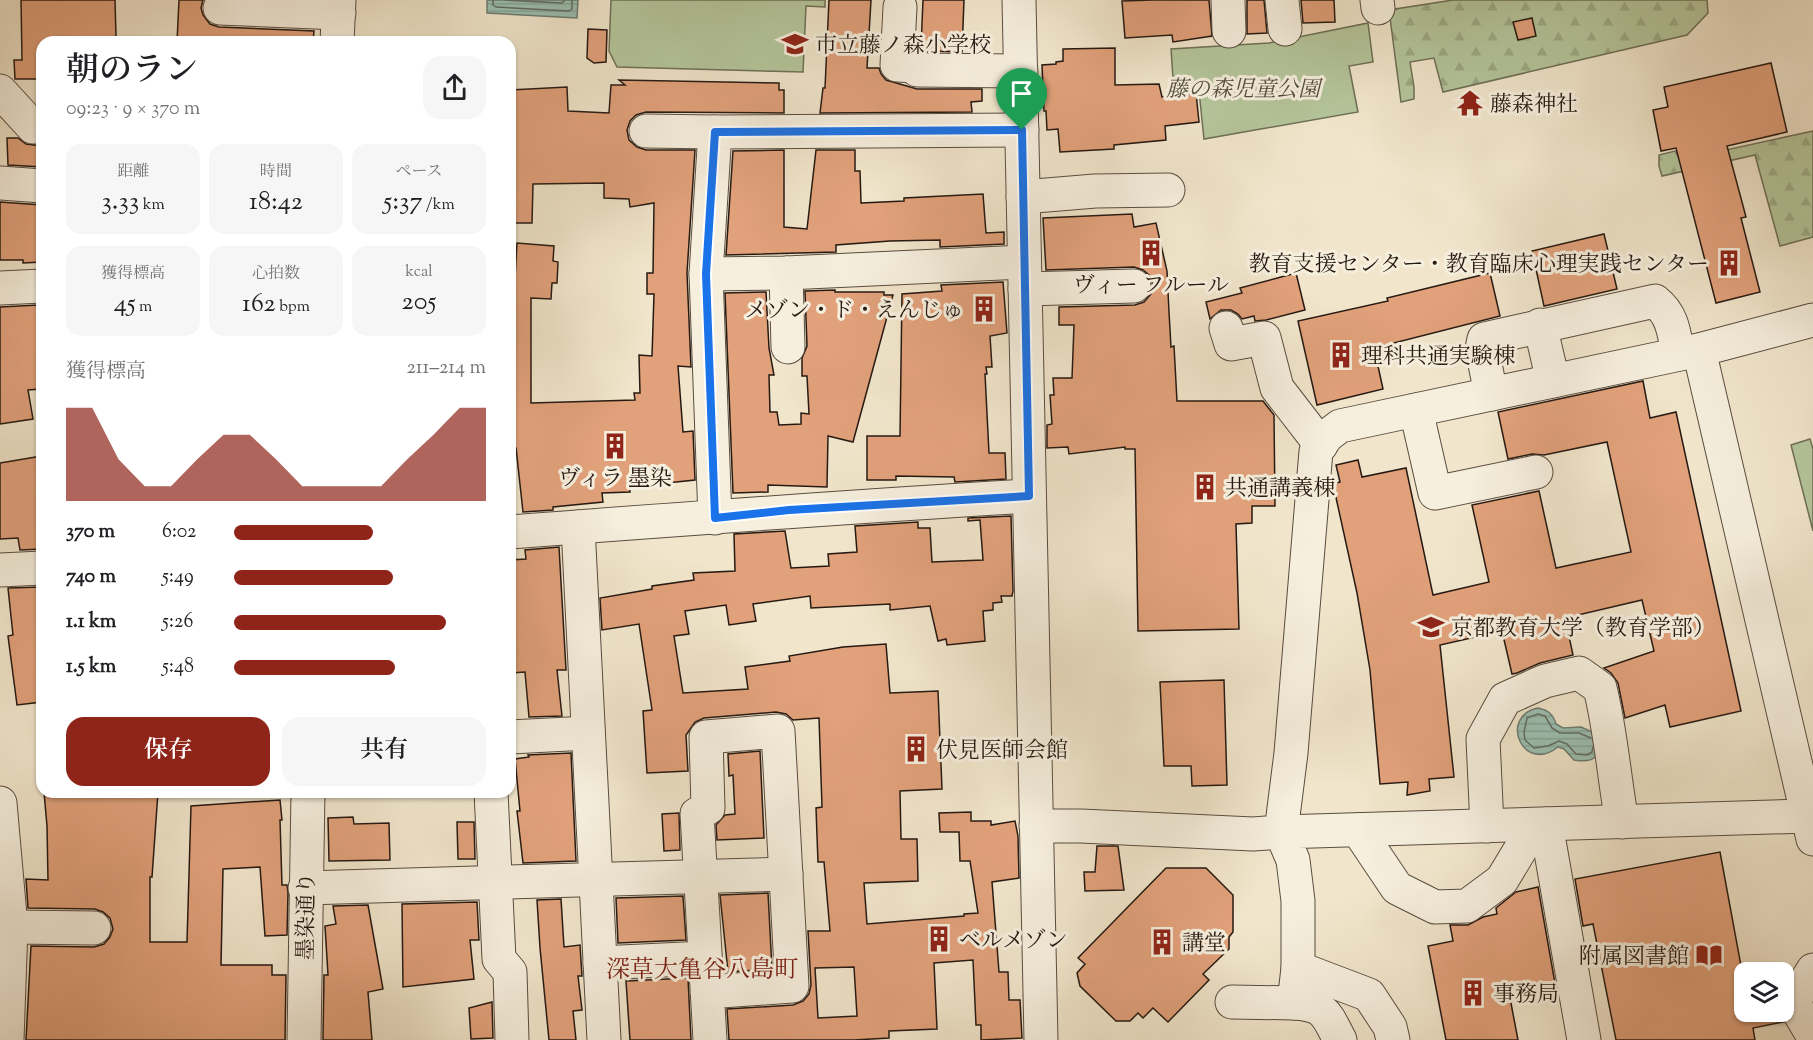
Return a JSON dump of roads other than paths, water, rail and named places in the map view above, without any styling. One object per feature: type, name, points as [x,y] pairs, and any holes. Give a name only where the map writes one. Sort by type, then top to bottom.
[{"type":"street","points":[[1019,0],[1041,1040]]},
{"type":"street","points":[[900,7],[897,65],[917,66],[917,70],[1021,71]]},
{"type":"street","points":[[220,8],[338,18]]},
{"type":"street","points":[[0,91],[33,127],[36,127]]},
{"type":"street","points":[[646,131],[1022,130]]},
{"type":"street","points":[[715,132],[706,274],[715,518]]},
{"type":"street","points":[[0,183],[36,186]]},
{"type":"street","points":[[1023,197],[1095,191],[1168,190]]},
{"type":"street","points":[[786,273],[788,347]]},
{"type":"street","points":[[706,274],[1024,276],[1134,286]]},
{"type":"street","points":[[0,288],[36,286]]},
{"type":"street","points":[[1036,826],[1253,834],[1622,822],[1810,828],[1689,352],[1672,326],[1665,309],[1655,301],[1484,339],[1482,349],[1491,394]]},
{"type":"street","points":[[1294,1003],[1298,968],[1298,901],[1293,860],[1281,832],[1291,753],[1316,451],[1327,436],[1340,426],[1689,352],[1813,320]]},
{"type":"street","points":[[1540,325],[1553,381]]},
{"type":"street","points":[[1226,328],[1231,345],[1264,338],[1277,388],[1321,445]]},
{"type":"street","points":[[1416,410],[1435,494],[1536,472]]},
{"type":"street","points":[[516,532],[715,518],[789,510],[1029,496]]},
{"type":"street","points":[[578,527],[604,1040]]},
{"type":"street","points":[[0,570],[36,568]]},
{"type":"street","points":[[1487,826],[1483,739],[1505,699],[1545,681],[1579,673],[1600,688],[1607,718],[1613,774],[1622,822]]},
{"type":"street","points":[[707,992],[792,986],[778,731],[706,737],[708,808],[697,814],[701,876],[705,958],[707,992],[710,1040]]},
{"type":"street","points":[[516,738],[588,733]]},
{"type":"street","name":"墨染通り","points":[[304,1040],[308,798]]},
{"type":"street","points":[[491,798],[499,959],[510,972],[512,1040]]},
{"type":"street","points":[[0,803],[11,927],[8,1040]]},
{"type":"street","points":[[1358,830],[1397,888],[1435,907],[1467,906],[1502,880],[1541,824]]},
{"type":"street","points":[[1541,824],[1584,1040]]},
{"type":"street","points":[[305,888],[786,874]]},
{"type":"street","points":[[11,927],[94,928]]},
{"type":"street","points":[[600,963],[705,958]]},
{"type":"street","points":[[1298,968],[1369,995],[1389,1027],[1393,1040]]},
{"type":"street","points":[[1794,995],[1813,970]]},
{"type":"street","points":[[1232,1002],[1313,1005],[1326,1014],[1340,1040]]},
{"type":"street","points":[[1794,1011],[1813,1038]]},
{"type":"water","points":[[487,0],[578,0],[577,18],[487,13]]},
{"type":"water","points":[[1538,708],[1550,713],[1556,724],[1563,728],[1581,727],[1597,734],[1597,753],[1593,759],[1574,760],[1564,749],[1558,747],[1545,754],[1534,754],[1526,749],[1520,741],[1519,721],[1526,713]]},
{"type":"place","name":"市立藤ノ森小学校","points":[[795,44]]},
{"type":"place","name":"藤森神社","points":[[1470,103]]},
{"type":"place","name":"ヴィー フルール","points":[[1151,253]]},
{"type":"place","name":"教育支援センター・教育臨床心理実践センター","points":[[1729,263]]},
{"type":"place","name":"メゾン・ド・えんじゅ","points":[[984,309]]},
{"type":"place","name":"理科共通実験棟","points":[[1341,355]]},
{"type":"place","name":"ヴィラ 墨染","points":[[615,446]]},
{"type":"place","name":"共通講義棟","points":[[1205,487]]},
{"type":"place","name":"京都教育大学（教育学部）","points":[[1431,627]]},
{"type":"place","name":"伏見医師会館","points":[[916,749]]},
{"type":"place","name":"ベルメゾン","points":[[939,939]]},
{"type":"place","name":"講堂","points":[[1162,942]]},
{"type":"place","name":"附属図書館","points":[[1709,955]]},
{"type":"place","name":"事務局","points":[[1473,993]]},
{"type":"district","name":"深草大亀谷八島町","points":[[702,969]]},
{"type":"park label","name":"藤の森児童公園","points":[[1243,88]]}]
